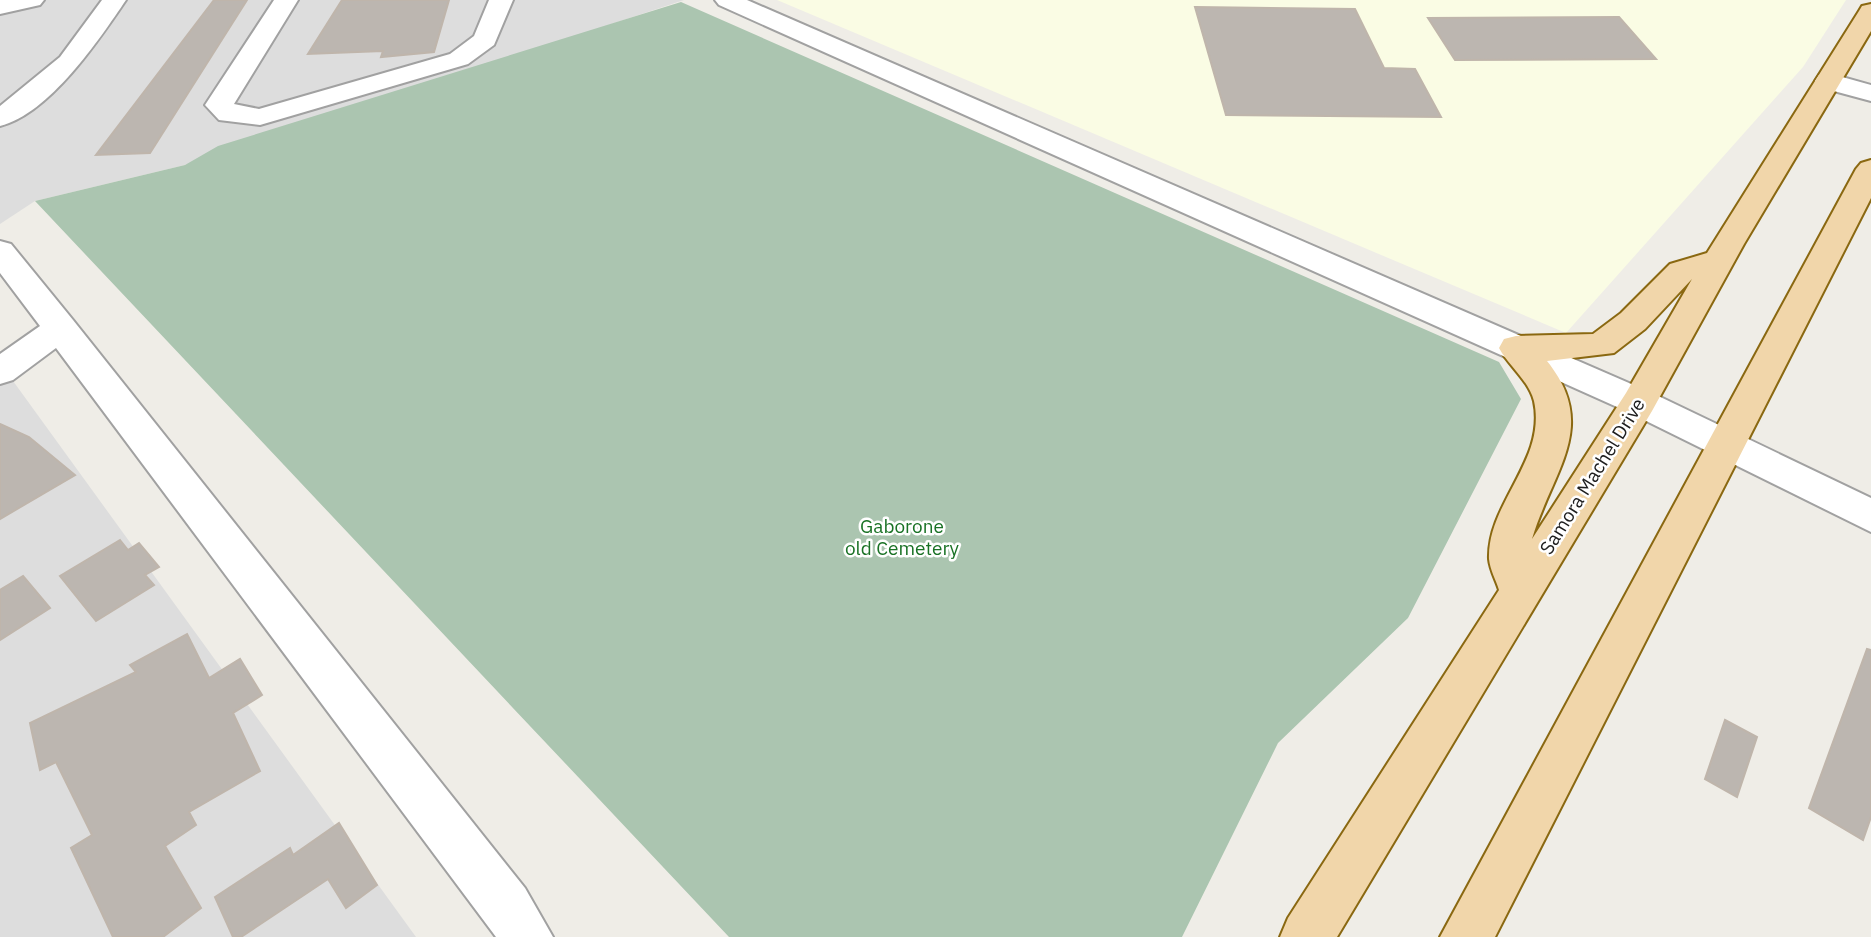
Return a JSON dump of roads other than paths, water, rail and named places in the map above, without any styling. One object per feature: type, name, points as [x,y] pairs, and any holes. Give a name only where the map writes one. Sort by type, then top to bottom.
[{"type":"main road","name":"Samora Machel Drive","points":[[1307,937],[1520,589],[1639,402],[1719,260],[1871,11]]},
{"type":"main road","points":[[1467,937],[1871,169]]},
{"type":"main road","points":[[1516,348],[1577,349],[1602,345],[1625,328],[1681,271],[1719,260]]},
{"type":"main road","points":[[1516,348],[1547,388],[1553,403],[1554,426],[1544,462],[1513,536],[1510,560],[1520,589]]},
{"type":"street","points":[[0,7],[32,0]]},
{"type":"street","points":[[0,118],[25,101],[69,62],[114,0]]},
{"type":"street","points":[[286,0],[219,105],[229,114],[261,117],[459,59],[485,40],[500,0]]},
{"type":"street","points":[[727,0],[1639,402],[1871,516]]},
{"type":"street","points":[[1828,81],[1871,93]]},
{"type":"street","points":[[0,251],[507,906],[526,937]]},
{"type":"street","points":[[0,370],[61,328]]},
{"type":"park label","name":"Gaborone old Cemetery","points":[[902,537]]}]
